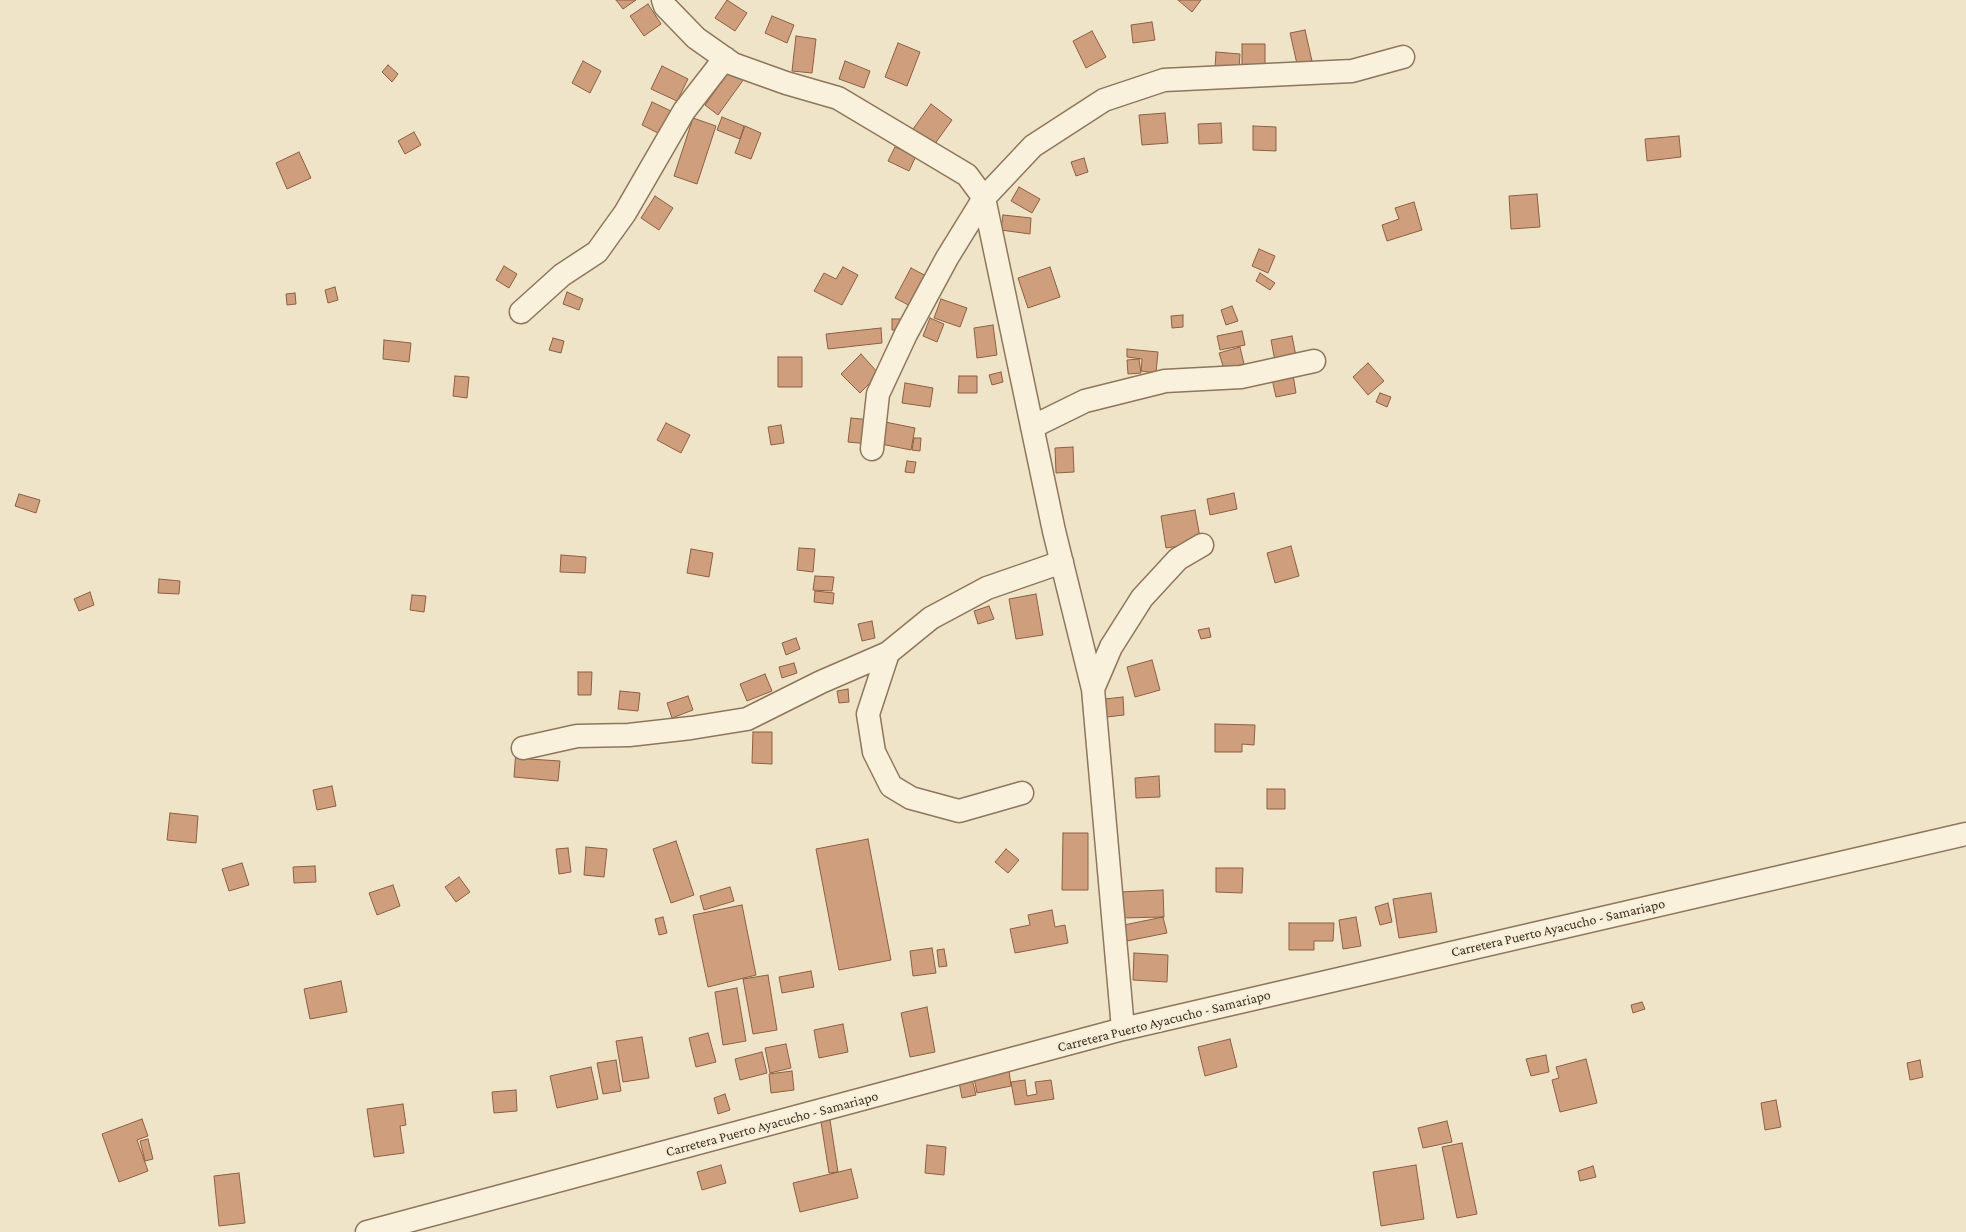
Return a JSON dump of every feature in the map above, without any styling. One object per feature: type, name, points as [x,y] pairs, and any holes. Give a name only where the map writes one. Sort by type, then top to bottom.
[{"type":"street","points":[[663,0],[665,6],[696,38],[733,64],[786,83],[838,98],[967,175],[984,198],[1062,562],[1094,689],[1123,1029]]},
{"type":"street","points":[[872,449],[878,394],[947,258],[984,198],[1033,146],[1104,100],[1164,80],[1352,71],[1404,57]]},
{"type":"street","points":[[521,312],[562,275],[598,252],[625,213],[684,111],[725,58]]},
{"type":"street","points":[[1032,426],[1085,401],[1166,381],[1241,377],[1314,361]]},
{"type":"street","points":[[1094,689],[1111,647],[1142,598],[1178,559],[1202,545]]},
{"type":"street","points":[[523,748],[578,736],[629,735],[692,728],[747,718],[821,682],[888,653],[931,618],[987,588],[1062,562]]},
{"type":"street","points":[[888,653],[868,714],[874,752],[890,786],[911,798],[959,811],[1022,793]]},
{"type":"street","name":"Carretera Puerto Ayacucho - Samariapo","points":[[367,1232],[432,1224],[1123,1029],[1966,834]]},
{"type":"building","points":[[616,0],[636,0],[623,9]]},
{"type":"building","points":[[727,0],[747,13],[735,31],[715,18]]},
{"type":"building","points":[[1178,0],[1201,0],[1192,12]]},
{"type":"building","points":[[648,4],[661,24],[644,36],[630,16]]},
{"type":"building","points":[[772,16],[794,25],[787,43],[765,33]]},
{"type":"building","points":[[1152,22],[1155,40],[1133,43],[1131,25]]},
{"type":"building","points":[[1305,30],[1312,61],[1297,64],[1290,33]]},
{"type":"building","points":[[1092,31],[1106,57],[1086,68],[1073,41]]},
{"type":"building","points":[[796,36],[816,39],[812,73],[792,71]]},
{"type":"building","points":[[898,43],[920,52],[907,86],[885,77]]},
{"type":"building","points":[[1242,44],[1265,44],[1265,65],[1242,65]]},
{"type":"building","points":[[1216,52],[1240,54],[1239,69],[1215,68]]},
{"type":"building","points":[[583,61],[601,71],[590,93],[572,83]]},
{"type":"building","points":[[845,61],[870,71],[864,88],[839,79]]},
{"type":"building","points":[[388,65],[398,74],[392,82],[382,72]]},
{"type":"building","points":[[662,66],[688,79],[677,101],[651,89]]},
{"type":"building","points":[[730,70],[744,79],[718,115],[705,105]]},
{"type":"building","points":[[652,102],[671,111],[660,134],[642,125]]},
{"type":"building","points":[[931,104],[952,120],[934,145],[913,129]]},
{"type":"building","points":[[1165,113],[1168,143],[1142,145],[1139,115]]},
{"type":"building","points":[[722,117],[744,126],[740,139],[717,130]]},
{"type":"building","points":[[693,118],[716,126],[697,184],[674,176]]},
{"type":"building","points":[[1221,123],[1222,143],[1199,144],[1198,124]]},
{"type":"building","points":[[745,126],[761,133],[751,159],[735,153]]},
{"type":"building","points":[[1253,126],[1276,127],[1276,151],[1253,150]]},
{"type":"building","points":[[414,132],[421,145],[405,154],[398,141]]},
{"type":"building","points":[[1679,136],[1681,157],[1647,161],[1645,139]]},
{"type":"building","points":[[895,147],[916,156],[909,171],[888,161]]},
{"type":"building","points":[[299,152],[311,178],[287,189],[276,163]]},
{"type":"building","points":[[1084,158],[1088,172],[1076,176],[1071,162]]},
{"type":"building","points":[[1019,187],[1040,199],[1032,213],[1011,201]]},
{"type":"building","points":[[1537,194],[1540,227],[1511,229],[1509,196]]},
{"type":"building","points":[[655,196],[673,208],[659,230],[641,218]]},
{"type":"building","points":[[1414,202],[1422,230],[1387,241],[1382,225],[1399,219],[1395,208]]},
{"type":"building","points":[[1003,215],[1031,218],[1030,234],[1001,230]]},
{"type":"building","points":[[1259,249],[1275,256],[1268,273],[1252,266]]},
{"type":"building","points":[[504,266],[517,274],[509,288],[496,280]]},
{"type":"building","points":[[843,267],[858,275],[842,305],[814,291],[824,273],[836,279]]},
{"type":"building","points":[[1050,267],[1060,297],[1028,308],[1018,278]]},
{"type":"building","points":[[911,268],[932,279],[916,309],[895,298]]},
{"type":"building","points":[[1260,273],[1275,283],[1270,290],[1256,281]]},
{"type":"building","points":[[335,287],[338,300],[328,303],[325,290]]},
{"type":"building","points":[[567,292],[583,299],[579,310],[563,304]]},
{"type":"building","points":[[295,293],[296,304],[287,305],[286,294]]},
{"type":"building","points":[[941,299],[967,308],[960,327],[934,318]]},
{"type":"building","points":[[1232,306],[1238,321],[1226,325],[1221,310]]},
{"type":"building","points":[[1183,315],[1183,327],[1172,328],[1171,316]]},
{"type":"building","points":[[930,318],[944,324],[937,342],[923,336]]},
{"type":"building","points":[[892,319],[905,319],[904,331],[892,330]]},
{"type":"building","points":[[993,325],[997,355],[977,358],[974,328]]},
{"type":"building","points":[[881,328],[882,343],[828,349],[826,334]]},
{"type":"building","points":[[1242,331],[1245,345],[1220,350],[1217,336]]},
{"type":"building","points":[[1292,336],[1297,361],[1276,366],[1271,340]]},
{"type":"building","points":[[553,338],[564,341],[561,353],[549,350]]},
{"type":"building","points":[[384,340],[411,343],[409,362],[383,359]]},
{"type":"building","points":[[1240,347],[1244,364],[1224,369],[1219,353]]},
{"type":"building","points":[[1127,349],[1158,352],[1156,373],[1141,371],[1142,359],[1127,357]]},
{"type":"building","points":[[861,354],[879,374],[860,393],[841,374]]},
{"type":"building","points":[[778,357],[802,357],[802,387],[778,387]]},
{"type":"building","points":[[1139,359],[1141,373],[1128,374],[1127,360]]},
{"type":"building","points":[[1368,363],[1384,381],[1368,395],[1353,377]]},
{"type":"building","points":[[1001,372],[1003,382],[992,385],[989,375]]},
{"type":"building","points":[[1293,375],[1296,393],[1276,397],[1272,379]]},
{"type":"building","points":[[455,376],[469,377],[467,398],[453,396]]},
{"type":"building","points":[[959,376],[977,376],[977,393],[958,393]]},
{"type":"building","points":[[905,383],[933,388],[930,407],[902,403]]},
{"type":"building","points":[[1380,393],[1391,397],[1387,407],[1376,402]]},
{"type":"building","points":[[851,418],[871,420],[869,444],[848,442]]},
{"type":"building","points":[[885,422],[915,428],[911,450],[881,444]]},
{"type":"building","points":[[666,423],[690,435],[681,453],[657,440]]},
{"type":"building","points":[[781,425],[784,443],[771,445],[768,427]]},
{"type":"building","points":[[914,438],[921,438],[920,451],[912,450]]},
{"type":"building","points":[[1073,447],[1074,472],[1056,473],[1055,448]]},
{"type":"building","points":[[907,461],[916,462],[914,473],[905,472]]},
{"type":"building","points":[[1234,493],[1237,509],[1210,515],[1207,499]]},
{"type":"building","points":[[19,494],[40,500],[36,513],[15,506]]},
{"type":"building","points":[[1195,510],[1201,543],[1166,548],[1161,516]]},
{"type":"building","points":[[1291,546],[1299,576],[1275,583],[1267,553]]},
{"type":"building","points":[[799,548],[815,549],[813,572],[797,570]]},
{"type":"building","points":[[691,549],[713,553],[709,577],[687,573]]},
{"type":"building","points":[[561,555],[586,557],[585,573],[560,572]]},
{"type":"building","points":[[815,576],[834,577],[832,591],[813,590]]},
{"type":"building","points":[[159,579],[180,581],[179,594],[158,593]]},
{"type":"building","points":[[815,591],[834,593],[833,604],[814,602]]},
{"type":"building","points":[[90,592],[94,605],[79,611],[74,599]]},
{"type":"building","points":[[1036,594],[1043,635],[1016,639],[1009,599]]},
{"type":"building","points":[[412,595],[426,596],[424,612],[410,610]]},
{"type":"building","points":[[989,606],[994,619],[978,624],[974,611]]},
{"type":"building","points":[[872,621],[875,638],[862,641],[858,624]]},
{"type":"building","points":[[1209,628],[1211,637],[1201,639],[1198,630]]},
{"type":"building","points":[[796,638],[800,649],[786,655],[782,643]]},
{"type":"building","points":[[1152,660],[1160,690],[1135,697],[1127,667]]},
{"type":"building","points":[[794,663],[797,673],[782,678],[779,667]]},
{"type":"building","points":[[578,672],[592,672],[591,695],[578,695]]},
{"type":"building","points":[[765,674],[772,691],[747,701],[740,684]]},
{"type":"building","points":[[848,689],[849,702],[839,703],[837,691]]},
{"type":"building","points":[[620,691],[640,693],[638,711],[618,709]]},
{"type":"building","points":[[688,696],[693,710],[672,718],[667,703]]},
{"type":"building","points":[[1123,697],[1124,715],[1107,717],[1105,699]]},
{"type":"building","points":[[1215,724],[1255,725],[1254,745],[1242,744],[1242,752],[1215,752]]},
{"type":"building","points":[[753,732],[772,732],[772,764],[752,763]]},
{"type":"building","points":[[516,750],[530,751],[529,759],[560,761],[558,781],[514,777]]},
{"type":"building","points":[[1159,776],[1160,797],[1136,798],[1135,778]]},
{"type":"building","points":[[332,786],[336,806],[317,810],[313,790]]},
{"type":"building","points":[[1267,789],[1285,789],[1285,809],[1267,809]]},
{"type":"building","points":[[170,813],[198,816],[196,843],[167,840]]},
{"type":"building","points":[[1063,833],[1088,833],[1088,890],[1062,890]]},
{"type":"building","points":[[868,839],[891,960],[839,970],[816,849]]},
{"type":"building","points":[[676,841],[694,895],[671,903],[653,849]]},
{"type":"building","points":[[586,847],[607,849],[604,877],[584,875]]},
{"type":"building","points":[[568,848],[571,872],[559,874],[556,849]]},
{"type":"building","points":[[1006,849],[1019,860],[1008,873],[995,862]]},
{"type":"building","points":[[242,863],[249,885],[229,891],[222,869]]},
{"type":"building","points":[[315,866],[316,882],[294,883],[293,867]]},
{"type":"building","points":[[1216,868],[1243,868],[1242,893],[1216,892]]},
{"type":"building","points":[[459,877],[470,892],[456,902],[445,887]]},
{"type":"building","points":[[393,885],[400,906],[377,915],[369,893]]},
{"type":"building","points":[[730,887],[734,901],[704,910],[700,896]]},
{"type":"building","points":[[1163,890],[1164,917],[1121,918],[1120,892]]},
{"type":"building","points":[[1431,893],[1437,932],[1399,938],[1393,899]]},
{"type":"building","points":[[1388,903],[1392,922],[1380,925],[1375,907]]},
{"type":"building","points":[[742,905],[756,975],[708,987],[693,915]]},
{"type":"building","points":[[1052,910],[1055,927],[1065,925],[1068,943],[1015,953],[1010,929],[1030,925],[1028,915]]},
{"type":"building","points":[[663,917],[667,933],[659,935],[655,919]]},
{"type":"building","points":[[1163,917],[1167,933],[1127,941],[1124,925]]},
{"type":"building","points":[[1356,917],[1361,946],[1343,949],[1339,920]]},
{"type":"building","points":[[1289,923],[1334,923],[1333,941],[1314,941],[1314,950],[1289,950]]},
{"type":"building","points":[[932,948],[936,973],[913,976],[910,951]]},
{"type":"building","points":[[944,949],[947,966],[939,967],[937,950]]},
{"type":"building","points":[[1134,953],[1168,955],[1167,982],[1133,980]]},
{"type":"building","points":[[811,971],[814,987],[782,993],[779,977]]},
{"type":"building","points":[[768,975],[777,1030],[753,1034],[743,979]]},
{"type":"building","points":[[341,981],[347,1012],[310,1019],[304,989]]},
{"type":"building","points":[[737,988],[746,1041],[723,1045],[715,992]]},
{"type":"building","points":[[1642,1002],[1645,1009],[1633,1013],[1631,1005]]},
{"type":"building","points":[[927,1007],[935,1052],[910,1057],[901,1013]]},
{"type":"building","points":[[843,1024],[848,1052],[819,1058],[814,1030]]},
{"type":"building","points":[[708,1033],[716,1062],[696,1067],[689,1038]]},
{"type":"building","points":[[642,1037],[649,1078],[623,1082],[616,1041]]},
{"type":"building","points":[[1230,1039],[1237,1067],[1205,1076],[1198,1047]]},
{"type":"building","points":[[786,1044],[791,1068],[770,1073],[765,1048]]},
{"type":"building","points":[[762,1052],[767,1073],[740,1080],[735,1059]]},
{"type":"building","points":[[1546,1055],[1549,1072],[1531,1076],[1526,1059]]},
{"type":"building","points":[[1586,1059],[1597,1103],[1560,1112],[1552,1080],[1559,1078],[1556,1067]]},
{"type":"building","points":[[616,1060],[621,1091],[603,1094],[597,1063]]},
{"type":"building","points":[[1920,1060],[1923,1077],[1910,1080],[1907,1063]]},
{"type":"building","points":[[591,1067],[598,1099],[557,1108],[550,1076]]},
{"type":"building","points":[[1009,1070],[1011,1086],[977,1093],[974,1078]]},
{"type":"building","points":[[792,1071],[794,1090],[771,1093],[769,1074]]},
{"type":"building","points":[[972,1079],[976,1095],[962,1098],[959,1082]]},
{"type":"building","points":[[1025,1080],[1027,1096],[1037,1094],[1035,1082],[1051,1080],[1054,1099],[1015,1105],[1011,1082]]},
{"type":"building","points":[[516,1090],[517,1111],[494,1113],[492,1092]]},
{"type":"building","points":[[725,1094],[730,1110],[718,1114],[714,1098]]},
{"type":"building","points":[[1776,1100],[1781,1127],[1765,1130],[1761,1103]]},
{"type":"building","points":[[403,1104],[406,1125],[400,1126],[404,1153],[374,1157],[367,1109]]},
{"type":"building","points":[[142,1119],[148,1136],[137,1140],[148,1171],[119,1182],[102,1134]]},
{"type":"building","points":[[830,1120],[838,1172],[829,1173],[821,1122]]},
{"type":"building","points":[[1447,1121],[1452,1142],[1423,1148],[1418,1128]]},
{"type":"building","points":[[148,1139],[153,1159],[145,1161],[140,1141]]},
{"type":"building","points":[[1462,1143],[1477,1214],[1457,1218],[1442,1147]]},
{"type":"building","points":[[927,1145],[946,1147],[944,1175],[925,1173]]},
{"type":"building","points":[[721,1165],[726,1183],[702,1190],[697,1172]]},
{"type":"building","points":[[1416,1165],[1424,1219],[1381,1226],[1373,1172]]},
{"type":"building","points":[[1593,1166],[1596,1177],[1580,1181],[1578,1171]]},
{"type":"building","points":[[851,1169],[858,1198],[800,1212],[793,1183]]},
{"type":"building","points":[[239,1173],[245,1223],[219,1226],[214,1176]]}]
